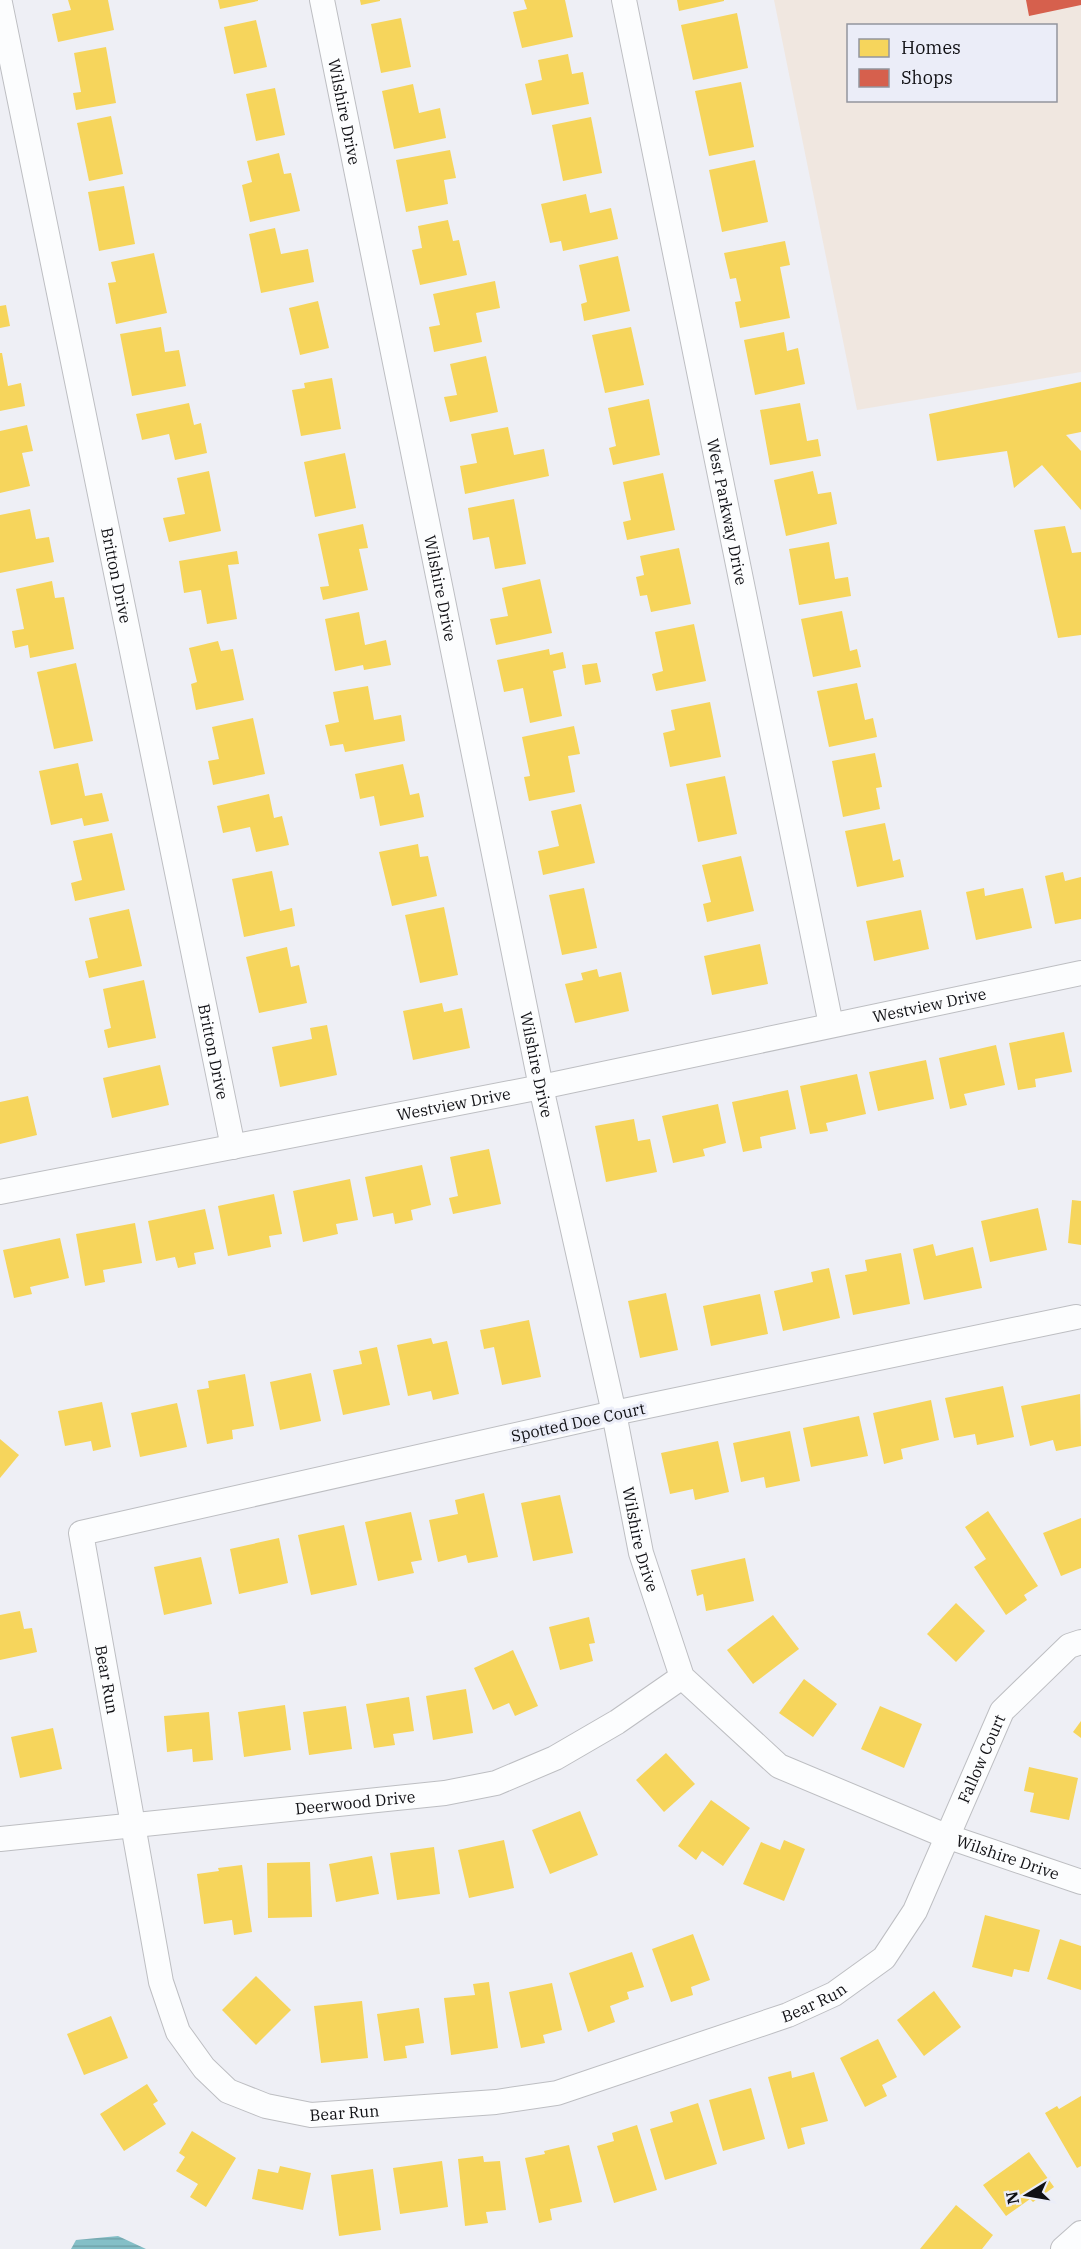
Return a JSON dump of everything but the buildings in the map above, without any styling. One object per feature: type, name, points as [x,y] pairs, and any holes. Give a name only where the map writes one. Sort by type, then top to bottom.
[{"type":"street","name":"Wilshire Drive","points":[[322,0],[541,1087],[614,1413],[642,1553],[682,1677],[779,1766],[946,1836],[1081,1881]]},
{"type":"street","name":"West Parkway Drive","points":[[624,0],[831,1025]]},
{"type":"street","name":"Britton Drive","points":[[0,3],[233,1147]]},
{"type":"street","name":"Westview Drive","points":[[0,1192],[541,1087],[1081,973]]},
{"type":"street","name":"Spotted Doe Court","points":[[81,1533],[614,1413],[1076,1317]]},
{"type":"street","name":"Bear Run","points":[[81,1533],[161,1982],[178,2032],[204,2068],[228,2091],[266,2106],[311,2115],[496,2102],[557,2093],[788,2015],[834,1994],[884,1959],[915,1911],[946,1836]]},
{"type":"street","name":"Fallow Court","points":[[946,1836],[1002,1711],[1069,1646],[1081,1642]]},
{"type":"street","name":"Deerwood Drive","points":[[0,1839],[445,1793],[496,1783],[555,1758],[617,1722],[682,1677]]},
{"type":"street","points":[[1064,2249],[1081,2232]]},
{"type":"shaded area","points":[[774,0],[1081,0],[1081,372],[857,410]]},
{"type":"water","points":[[118,2236],[146,2249],[71,2249],[76,2240]]}]
